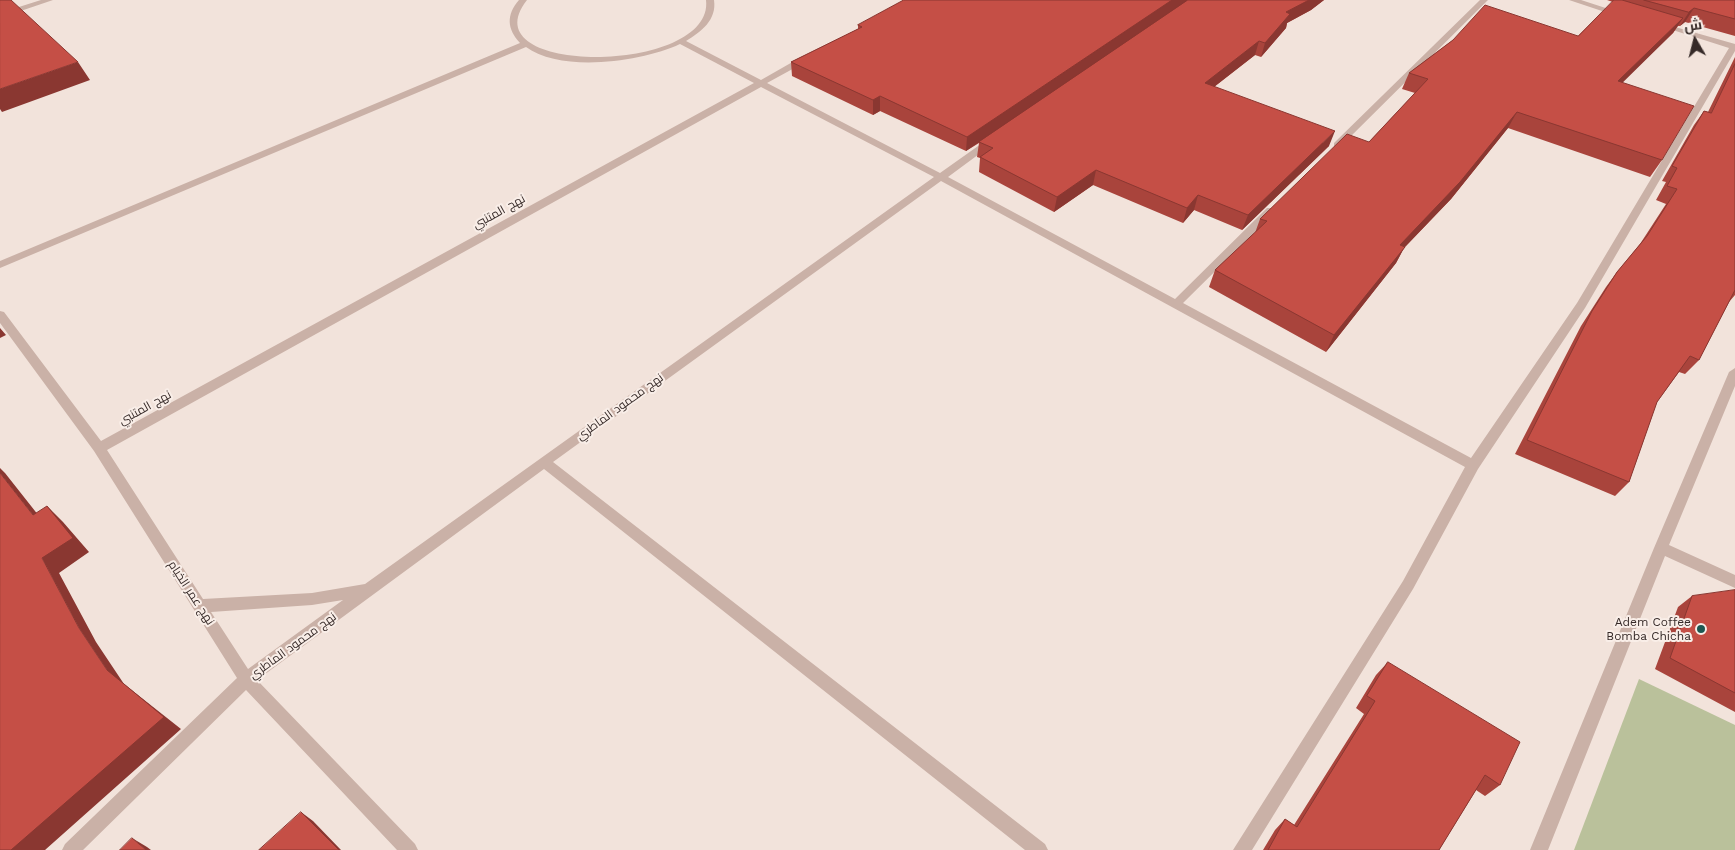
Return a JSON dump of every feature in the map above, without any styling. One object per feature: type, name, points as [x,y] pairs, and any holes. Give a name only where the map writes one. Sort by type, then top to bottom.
[{"type":"street","points":[[0,16],[48,0]]},
{"type":"street","points":[[523,0],[516,9],[512,21],[516,33],[526,44],[556,56],[598,60],[642,54],[680,41],[704,24],[710,11],[710,0]]},
{"type":"street","points":[[1329,153],[1484,0]]},
{"type":"street","points":[[1572,0],[1630,16]]},
{"type":"street","points":[[1242,850],[1408,585],[1473,465],[1580,305],[1734,47],[1648,22]]},
{"type":"street","points":[[680,41],[939,176],[1473,465]]},
{"type":"street","points":[[0,266],[526,44]]},
{"type":"street","name":"نهج المتنبي","points":[[99,448],[819,51]]},
{"type":"street","name":"نهج محمود الماطري","points":[[71,850],[246,680],[939,176],[1004,132]]},
{"type":"street","points":[[1175,305],[1280,201]]},
{"type":"street","name":"نهج عمر الخيام","points":[[0,315],[99,448],[246,680],[409,850]]},
{"type":"street","points":[[1539,850],[1661,548],[1730,399],[1735,372]]},
{"type":"street","points":[[544,462],[1039,850]]},
{"type":"street","points":[[1661,548],[1735,582]]},
{"type":"street","points":[[200,606],[312,599],[369,590]]},
{"type":"green space","points":[[1639,679],[1735,725],[1735,850],[1574,850]]},
{"type":"building","points":[[0,0],[11,0],[78,62],[0,89]]},
{"type":"building","points":[[904,0],[1172,0],[967,137],[880,96],[873,100],[791,62],[862,27],[858,25]]},
{"type":"building","points":[[1188,0],[1309,0],[1286,12],[1290,14],[1265,43],[1259,41],[1205,83],[1335,131],[1248,215],[1198,195],[1187,208],[1096,170],[1057,197],[980,157],[993,148],[979,142]]},
{"type":"building","points":[[1614,0],[1622,0],[1683,18],[1618,81],[1694,106],[1662,160],[1517,112],[1460,182],[1400,245],[1405,247],[1334,335],[1215,270],[1267,221],[1260,219],[1347,134],[1369,142],[1428,79],[1409,73],[1453,40],[1485,5],[1578,36]]},
{"type":"building","points":[[1644,0],[1735,0],[1735,19],[1694,8],[1689,12]]},
{"type":"building","points":[[1735,64],[1735,290],[1699,360],[1690,356],[1657,402],[1629,482],[1527,440],[1592,311],[1617,272],[1647,236],[1677,189],[1667,186],[1677,168],[1672,166],[1704,111],[1711,113]]},
{"type":"building","points":[[0,473],[33,515],[47,506],[73,538],[42,558],[79,628],[107,670],[164,717],[11,850],[0,850]]},
{"type":"building","points":[[1735,590],[1735,693],[1670,658],[1692,596]]},
{"type":"building","points":[[1388,662],[1520,742],[1500,785],[1485,775],[1439,850],[1268,850],[1285,819],[1297,827],[1375,701],[1367,696]]},
{"type":"building","points":[[301,812],[339,850],[259,850]]},
{"type":"building","points":[[132,838],[146,850],[120,850]]},
{"type":"place","name":"Adem Coffee Bomba Chicha","points":[[1701,629]]}]
